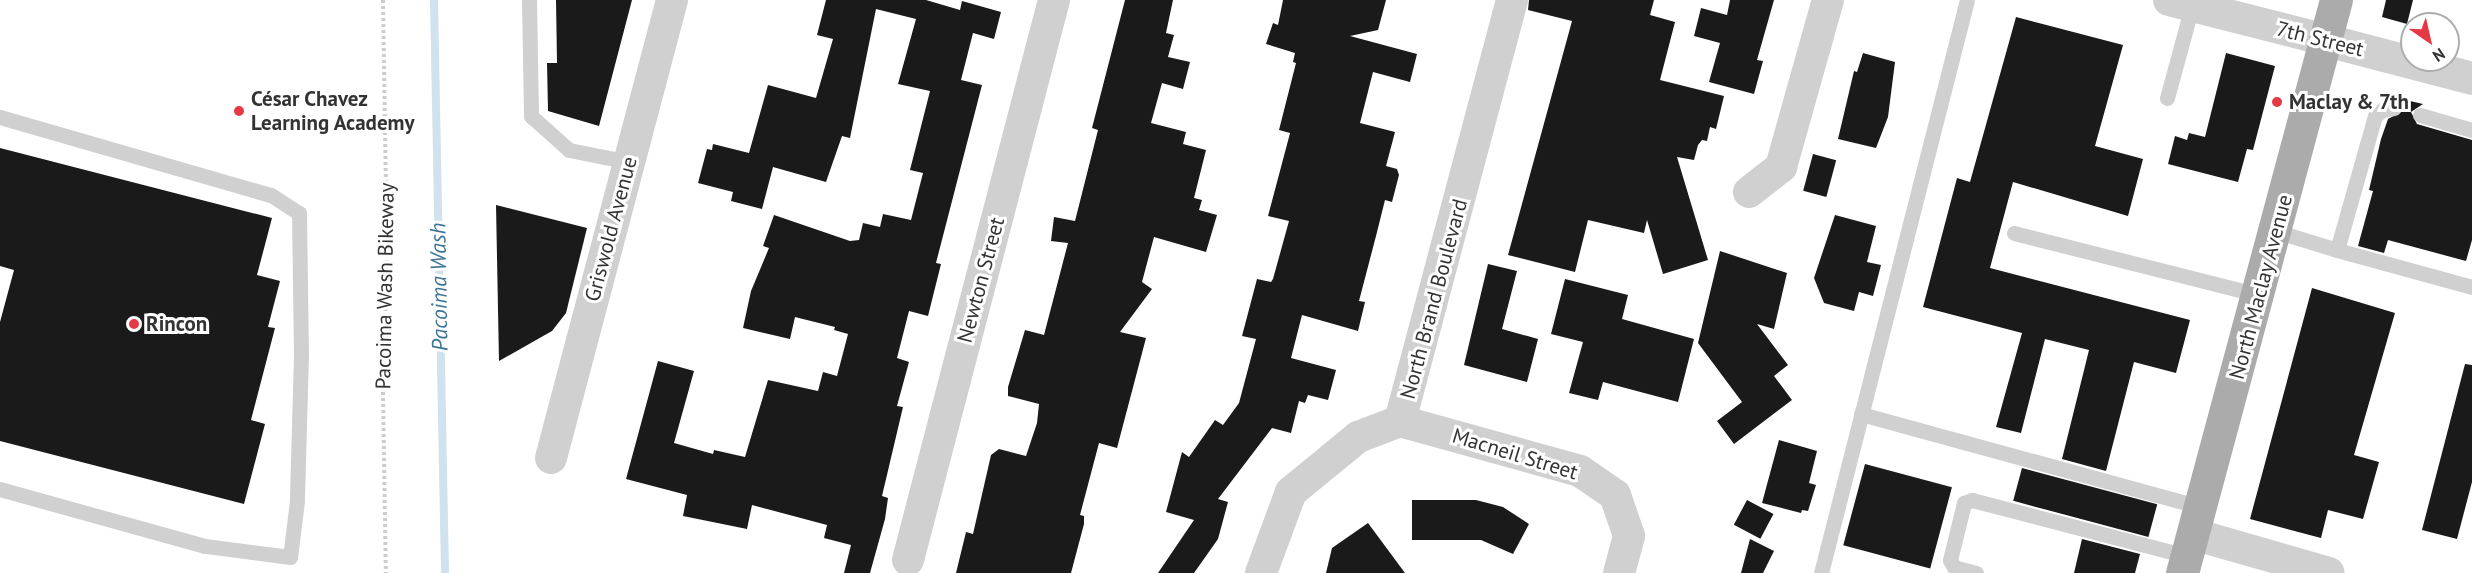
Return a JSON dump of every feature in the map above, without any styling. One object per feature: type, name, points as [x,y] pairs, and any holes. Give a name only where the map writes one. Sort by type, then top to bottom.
[{"type":"main road","name":"North Maclay Avenue","points":[[2191,542],[2259,295],[2336,0]]},
{"type":"street","name":"Griswold Avenue","points":[[551,458],[672,0]]},
{"type":"street","name":"Newton Street","points":[[908,560],[1054,0]]},
{"type":"street","name":"North Brand Boulevard","points":[[1261,573],[1291,492],[1358,437],[1401,421],[1512,0]]},
{"type":"street","points":[[1749,192],[1780,167],[1828,0]]},
{"type":"street","name":"7th Street","points":[[2180,3],[2472,78]]},
{"type":"street","name":"Macneil Street","points":[[1401,421],[1580,471],[1615,495],[1629,536],[1619,573]]},
{"type":"street","points":[[2191,542],[2329,573]]},
{"type":"lane","points":[[529,0],[531,116],[569,150],[629,162]]},
{"type":"lane","points":[[1821,573],[1967,0]]},
{"type":"lane","points":[[2167,98],[2180,3]]},
{"type":"lane","points":[[2337,250],[2375,116],[2382,110],[2394,108]]},
{"type":"lane","points":[[2420,115],[2472,130]]},
{"type":"lane","points":[[0,117],[271,195],[299,213],[301,354],[297,501],[290,557],[205,546],[0,489]]},
{"type":"lane","points":[[2275,231],[2472,287]]},
{"type":"lane","points":[[2014,233],[2259,295]]},
{"type":"lane","points":[[1861,414],[2191,542]]},
{"type":"lane","points":[[1976,573],[1954,567],[1950,560],[1964,503],[1972,500],[2191,542]]},
{"type":"path","name":"Pacoima Wash Bikeway","points":[[383,0],[387,248],[383,392],[386,573]]},
{"type":"building","points":[[556,0],[632,0],[599,126],[548,111],[547,63],[557,63]]},
{"type":"building","points":[[826,0],[926,0],[960,10],[962,1],[1001,12],[994,39],[973,33],[961,80],[982,85],[936,263],[941,264],[928,316],[909,311],[897,358],[909,362],[897,406],[903,407],[882,496],[888,498],[885,519],[870,573],[844,573],[851,545],[824,538],[827,525],[752,505],[747,529],[683,516],[687,495],[626,479],[658,361],[694,371],[674,443],[713,454],[714,450],[745,457],[768,380],[818,391],[823,372],[837,376],[848,334],[834,330],[835,327],[795,317],[790,339],[743,328],[751,291],[769,248],[763,246],[774,215],[850,241],[859,240],[863,223],[880,227],[883,214],[911,220],[923,173],[910,170],[930,91],[898,84],[916,19],[876,9],[850,138],[842,136],[826,182],[773,167],[762,209],[731,201],[733,192],[698,183],[707,149],[712,150],[713,144],[749,153],[768,85],[816,98],[833,39],[817,35]]},
{"type":"building","points":[[1125,0],[1173,0],[1166,33],[1174,35],[1168,57],[1190,62],[1183,89],[1162,83],[1151,123],[1186,132],[1183,144],[1206,150],[1194,198],[1202,200],[1199,210],[1217,215],[1206,252],[1154,237],[1142,282],[1152,289],[1120,332],[1146,338],[1117,448],[1099,443],[1080,515],[1084,516],[1084,524],[1071,573],[956,573],[966,532],[973,534],[991,455],[999,449],[1026,456],[1037,423],[1039,404],[1008,396],[1008,387],[1025,330],[1044,335],[1068,243],[1051,241],[1054,217],[1075,221],[1098,130],[1092,128]]},
{"type":"building","points":[[1283,0],[1386,0],[1378,30],[1350,36],[1417,54],[1410,82],[1373,72],[1360,123],[1395,132],[1386,166],[1397,169],[1399,175],[1392,202],[1385,200],[1359,301],[1365,302],[1358,331],[1302,315],[1291,358],[1336,370],[1328,400],[1308,395],[1305,403],[1299,401],[1291,433],[1272,428],[1218,499],[1228,502],[1218,539],[1194,573],[1158,573],[1194,520],[1166,512],[1182,452],[1189,457],[1215,420],[1223,425],[1239,403],[1256,339],[1242,336],[1257,279],[1271,282],[1273,279],[1289,221],[1268,216],[1290,133],[1279,130],[1296,63],[1293,62],[1295,53],[1266,44],[1273,23],[1278,25]]},
{"type":"building","points":[[1529,0],[1654,0],[1650,15],[1675,22],[1660,80],[1724,96],[1716,129],[1710,127],[1707,141],[1702,140],[1698,145],[1694,160],[1677,157],[1708,260],[1663,274],[1647,220],[1644,233],[1588,220],[1575,272],[1508,255],[1572,21],[1528,10]]},
{"type":"building","points":[[1730,0],[1774,0],[1757,60],[1763,61],[1754,94],[1709,82],[1720,43],[1694,36],[1701,8],[1727,15]]},
{"type":"building","points":[[2386,0],[2413,0],[2410,12],[2400,12],[2400,22],[2382,17]]},
{"type":"building","points":[[2016,17],[2123,45],[2095,146],[2143,159],[2128,216],[2013,182],[1990,268],[2190,320],[2176,373],[2134,362],[2106,471],[2062,459],[2089,350],[2045,339],[2021,433],[1996,427],[2022,333],[1923,307],[1957,178],[1970,182]]},
{"type":"building","points":[[1863,53],[1895,62],[1888,117],[1876,148],[1838,139],[1854,71],[1857,72]]},
{"type":"building","points":[[2226,53],[2275,66],[2253,150],[2247,149],[2238,182],[2168,164],[2175,136],[2187,140],[2189,133],[2205,137]]},
{"type":"building","points":[[2397,98],[2423,104],[2411,112],[2417,124],[2472,140],[2472,240],[2466,261],[2388,240],[2384,253],[2358,246],[2373,191],[2369,190],[2381,139],[2388,119],[2403,111]]},
{"type":"building","name":"Rincon","points":[[0,148],[272,218],[257,275],[280,281],[268,327],[275,328],[251,420],[265,424],[244,504],[0,441],[0,322],[14,270],[0,266]]},
{"type":"building","points":[[1813,154],[1836,160],[1826,197],[1803,191]]},
{"type":"building","points":[[496,205],[587,228],[566,313],[552,331],[499,361]]},
{"type":"building","points":[[1835,215],[1876,226],[1867,262],[1881,265],[1873,296],[1859,292],[1854,311],[1824,303],[1814,278]]},
{"type":"building","points":[[1720,251],[1787,273],[1774,329],[1757,324],[1788,365],[1774,376],[1792,400],[1734,444],[1717,421],[1742,402],[1698,343]]},
{"type":"building","points":[[1488,264],[1517,271],[1502,329],[1538,339],[1527,382],[1464,365]]},
{"type":"building","points":[[1565,279],[1628,295],[1622,319],[1694,339],[1678,402],[1603,382],[1598,400],[1569,393],[1583,342],[1551,334]]},
{"type":"building","points":[[2312,288],[2395,313],[2354,455],[2379,462],[2363,519],[2328,510],[2321,538],[2250,519]]},
{"type":"building","points":[[2465,364],[2472,365],[2472,482],[2457,539],[2422,530]]},
{"type":"building","points":[[1779,440],[1817,451],[1809,483],[1816,485],[1808,511],[1802,510],[1801,513],[1762,503]]},
{"type":"building","points":[[1865,464],[1952,487],[1930,568],[1843,545]]},
{"type":"building","points":[[2022,468],[2157,504],[2148,537],[2013,501]]},
{"type":"building","points":[[1412,500],[1476,500],[1503,507],[1529,524],[1513,554],[1481,540],[1412,540]]},
{"type":"building","points":[[1747,500],[1773,514],[1760,539],[1734,525]]},
{"type":"building","points":[[1368,523],[1405,573],[1326,573],[1332,548]]},
{"type":"building","points":[[1750,539],[1774,551],[1763,573],[1741,573]]},
{"type":"building","points":[[2082,539],[2140,554],[2135,573],[2074,573]]},
{"type":"waterway","name":"Pacoima Wash","points":[[434,0],[445,573]]},
{"type":"place","name":"Maclay & 7th","points":[[2277,102]]},
{"type":"place","name":"César Chavez Learning Academy","points":[[239,111]]},
{"type":"place","name":"Rincon","points":[[134,324]]}]
